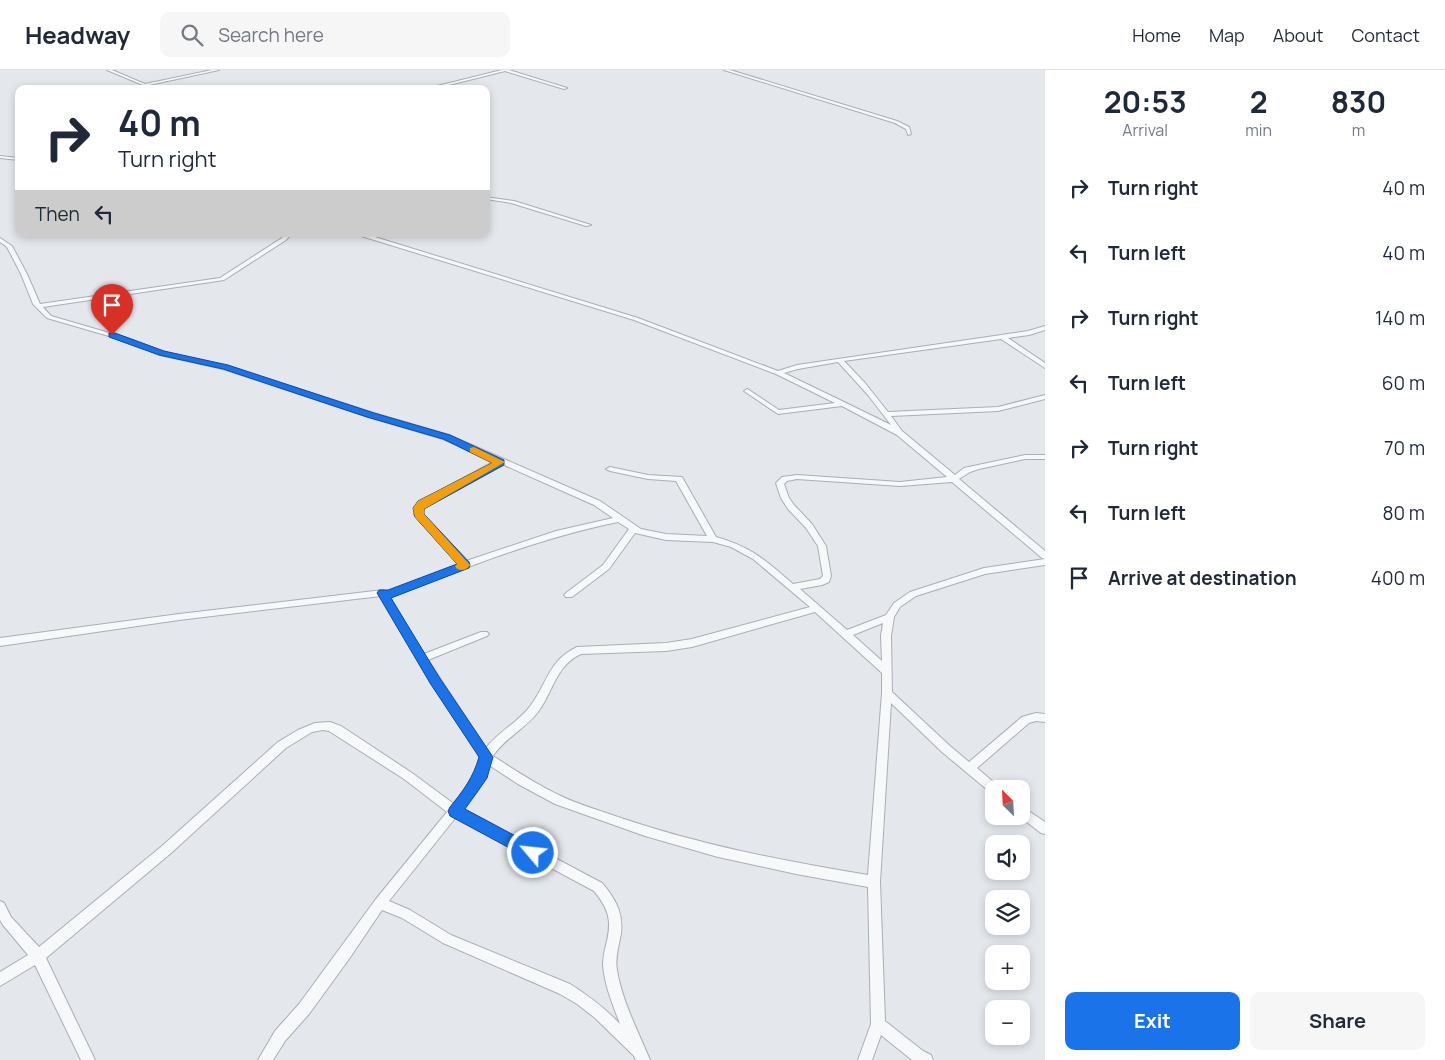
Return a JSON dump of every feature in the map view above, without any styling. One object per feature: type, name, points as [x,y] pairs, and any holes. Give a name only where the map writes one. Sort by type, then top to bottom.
[{"type":"street","points":[[109,70],[145,84],[217,70]]},
{"type":"street","points":[[184,70],[197,74]]},
{"type":"street","points":[[443,85],[505,70],[564,88]]},
{"type":"street","points":[[726,70],[896,122],[908,128],[910,134]]},
{"type":"street","points":[[0,157],[15,159]]},
{"type":"street","points":[[490,199],[512,202],[588,225]]},
{"type":"street","points":[[38,306],[222,279],[286,237]]},
{"type":"street","points":[[370,237],[636,319],[778,373],[844,404],[900,433],[1045,556]]},
{"type":"street","points":[[0,240],[10,246],[38,306],[49,317],[128,340],[162,354],[225,367],[371,415],[446,437],[597,503],[618,519],[634,528],[666,537],[713,539],[734,545],[756,557],[817,608],[888,672]]},
{"type":"street","points":[[778,373],[797,366],[1003,337],[1045,328]]},
{"type":"street","points":[[1003,337],[1045,366]]},
{"type":"street","points":[[839,360],[857,377],[888,414],[900,433]]},
{"type":"street","points":[[747,391],[778,412],[844,404]]},
{"type":"street","points":[[888,414],[998,409],[1045,397]]},
{"type":"street","points":[[792,587],[822,582],[826,580],[827,576],[822,546],[809,526],[785,498],[780,483],[782,481],[797,477],[900,484],[955,480],[967,470],[978,467],[1025,457],[1045,457]]},
{"type":"street","points":[[465,565],[418,514],[418,508],[422,504],[500,462]]},
{"type":"street","points":[[610,469],[648,477],[680,479],[713,539]]},
{"type":"street","points":[[0,642],[383,593],[388,595],[465,565],[580,526],[618,519]]},
{"type":"street","points":[[570,595],[606,567],[634,528]]},
{"type":"street","points":[[864,1060],[878,1024],[874,882],[888,672],[886,636],[888,617],[897,605],[914,594],[984,571],[1045,562]]},
{"type":"street","points":[[383,593],[422,659],[486,757],[522,782],[559,801],[645,831],[718,852],[796,869],[874,882]]},
{"type":"street","points":[[265,1060],[280,1036],[304,1009],[380,903],[474,787],[482,774],[486,757],[495,743],[516,729],[534,709],[552,674],[564,658],[580,650],[666,647],[692,643],[817,608]]},
{"type":"street","points":[[846,634],[888,617]]},
{"type":"street","points":[[422,659],[484,634]]},
{"type":"street","points":[[886,693],[985,781]]},
{"type":"street","points":[[969,768],[1026,720],[1036,717],[1045,718]]},
{"type":"street","points":[[0,979],[38,956],[166,850],[282,745],[316,726],[324,725],[337,730],[408,776],[455,811],[598,887],[608,898],[614,911],[616,931],[608,952],[610,970],[641,1056]]},
{"type":"street","points":[[1030,818],[1045,829]]},
{"type":"street","points":[[380,903],[406,914],[447,939],[565,989],[600,1013],[641,1056]]},
{"type":"street","points":[[0,907],[7,921],[38,956],[88,1060]]},
{"type":"street","points":[[878,1024],[918,1056],[926,1060]]},
{"type":"slow traffic","points":[[461,566],[465,565],[418,514],[418,508],[422,504],[500,462],[474,450]]},
{"type":"route","points":[[112,335],[162,354],[225,367],[371,415],[446,437],[500,462],[422,504],[418,508],[418,514],[465,565],[388,595],[383,593],[435,680],[486,757],[482,774],[455,811],[533,853]]}]
